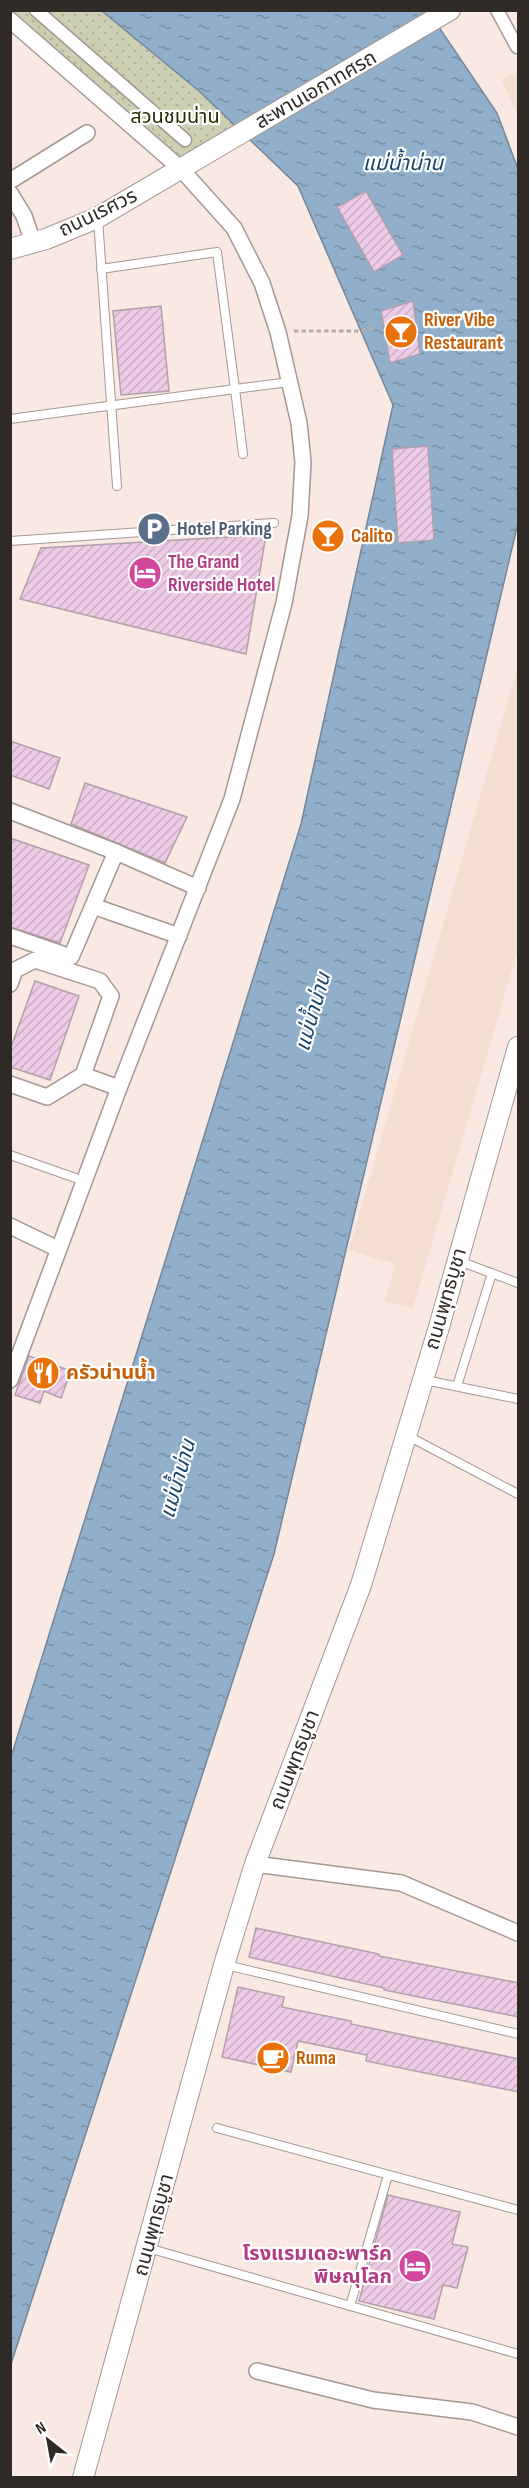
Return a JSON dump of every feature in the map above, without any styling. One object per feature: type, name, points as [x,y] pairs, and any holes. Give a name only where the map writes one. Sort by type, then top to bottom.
[{"type":"street","points":[[36,10],[185,140]]},
{"type":"street","name":"สะพานเอกาทศรถ","points":[[181,169],[450,10]]},
{"type":"street","points":[[497,10],[517,47]]},
{"type":"street","points":[[10,20],[181,169],[234,228],[262,283],[278,332],[298,423],[303,462],[300,516],[284,603],[232,799],[118,1088],[10,1380]]},
{"type":"street","points":[[10,181],[87,133]]},
{"type":"street","name":"ถนนเรศวร","points":[[10,249],[98,218],[181,169]]},
{"type":"street","points":[[10,193],[24,216],[33,242]]},
{"type":"street","points":[[10,811],[116,852],[198,888]]},
{"type":"street","points":[[10,936],[72,957],[116,852]]},
{"type":"street","points":[[93,906],[179,936]]},
{"type":"street","points":[[10,984],[15,970],[35,960],[100,981],[111,996],[83,1075],[47,1097],[10,1084]]},
{"type":"street","name":"ถนนพุทธบูชา","points":[[83,2478],[224,1965],[255,1864],[361,1585],[407,1435],[519,1047]]},
{"type":"street","points":[[83,1075],[118,1088]]},
{"type":"street","points":[[10,1226],[58,1249]]},
{"type":"street","points":[[255,1864],[401,1883],[519,1933]]},
{"type":"street","points":[[257,2371],[373,2400],[472,2412],[519,2427]]},
{"type":"lane","points":[[98,218],[117,486]]},
{"type":"lane","points":[[101,269],[217,252],[243,454]]},
{"type":"lane","points":[[10,419],[290,382]]},
{"type":"lane","points":[[10,541],[274,523]]},
{"type":"lane","points":[[10,1155],[84,1181]]},
{"type":"lane","points":[[458,1261],[519,1283]]},
{"type":"lane","points":[[458,1386],[492,1273]]},
{"type":"lane","points":[[423,1379],[519,1399]]},
{"type":"lane","points":[[407,1435],[519,1494]]},
{"type":"lane","points":[[224,1965],[519,2034]]},
{"type":"lane","points":[[217,2128],[519,2210]]},
{"type":"lane","points":[[350,2306],[388,2175]]},
{"type":"lane","points":[[148,2248],[519,2354]]},
{"type":"path","points":[[278,332],[360,331],[375,327]]},
{"type":"shaded area","points":[[518,71],[518,116],[502,80]]},
{"type":"shaded area","points":[[518,665],[518,949],[413,1308],[385,1301],[395,1264],[349,1250]]},
{"type":"green space","name":"สวนชมน่าน","points":[[11,11],[102,11],[199,91],[236,126],[181,169],[11,20]]},
{"type":"water","name":"แม่น้ำน่าน","points":[[102,11],[428,11],[497,113],[518,169],[518,523],[274,1554],[11,2364],[11,1757],[301,824],[393,405],[298,186],[199,91]]},
{"type":"building","points":[[366,191],[403,255],[374,272],[337,207]]},
{"type":"building","name":"River Vibe Restaurant","points":[[413,301],[420,354],[390,363],[381,311]]},
{"type":"building","points":[[161,306],[169,391],[121,395],[113,311]]},
{"type":"building","points":[[428,446],[434,540],[398,543],[392,449]]},
{"type":"building","name":"The Grand Riverside Hotel","points":[[266,535],[246,654],[20,599],[41,548]]},
{"type":"building","points":[[10,741],[60,758],[49,789],[10,775]]},
{"type":"building","points":[[85,783],[187,817],[165,863],[71,824]]},
{"type":"building","points":[[10,838],[89,865],[60,943],[10,927]]},
{"type":"building","points":[[35,981],[79,996],[50,1080],[10,1067],[10,1050]]},
{"type":"building","points":[[29,1356],[71,1371],[61,1398],[44,1391],[40,1403],[15,1395]]},
{"type":"building","points":[[256,1928],[379,1954],[379,1956],[519,1983],[519,2017],[384,1990],[384,1988],[249,1957]]},
{"type":"building","points":[[238,1987],[284,1997],[282,2007],[351,2021],[351,2024],[519,2059],[519,2092],[366,2061],[367,2055],[298,2041],[291,2072],[222,2057]]},
{"type":"building","name":"โรงแรมเดอะพาร์ค พิษณุโลก","points":[[388,2195],[460,2212],[452,2244],[468,2247],[457,2288],[443,2285],[434,2319],[359,2301]]},
{"type":"place","name":"River Vibe Restaurant","points":[[401,332]]},
{"type":"place","name":"Hotel Parking","points":[[154,529]]},
{"type":"place","name":"Calito","points":[[328,536]]},
{"type":"place","name":"The Grand Riverside Hotel","points":[[145,573]]},
{"type":"place","name":"ครัวน่านน้ำ","points":[[43,1373]]},
{"type":"place","name":"Ruma","points":[[273,2058]]},
{"type":"place","name":"โรงแรมเดอะพาร์ค พิษณุโลก","points":[[415,2266]]}]
